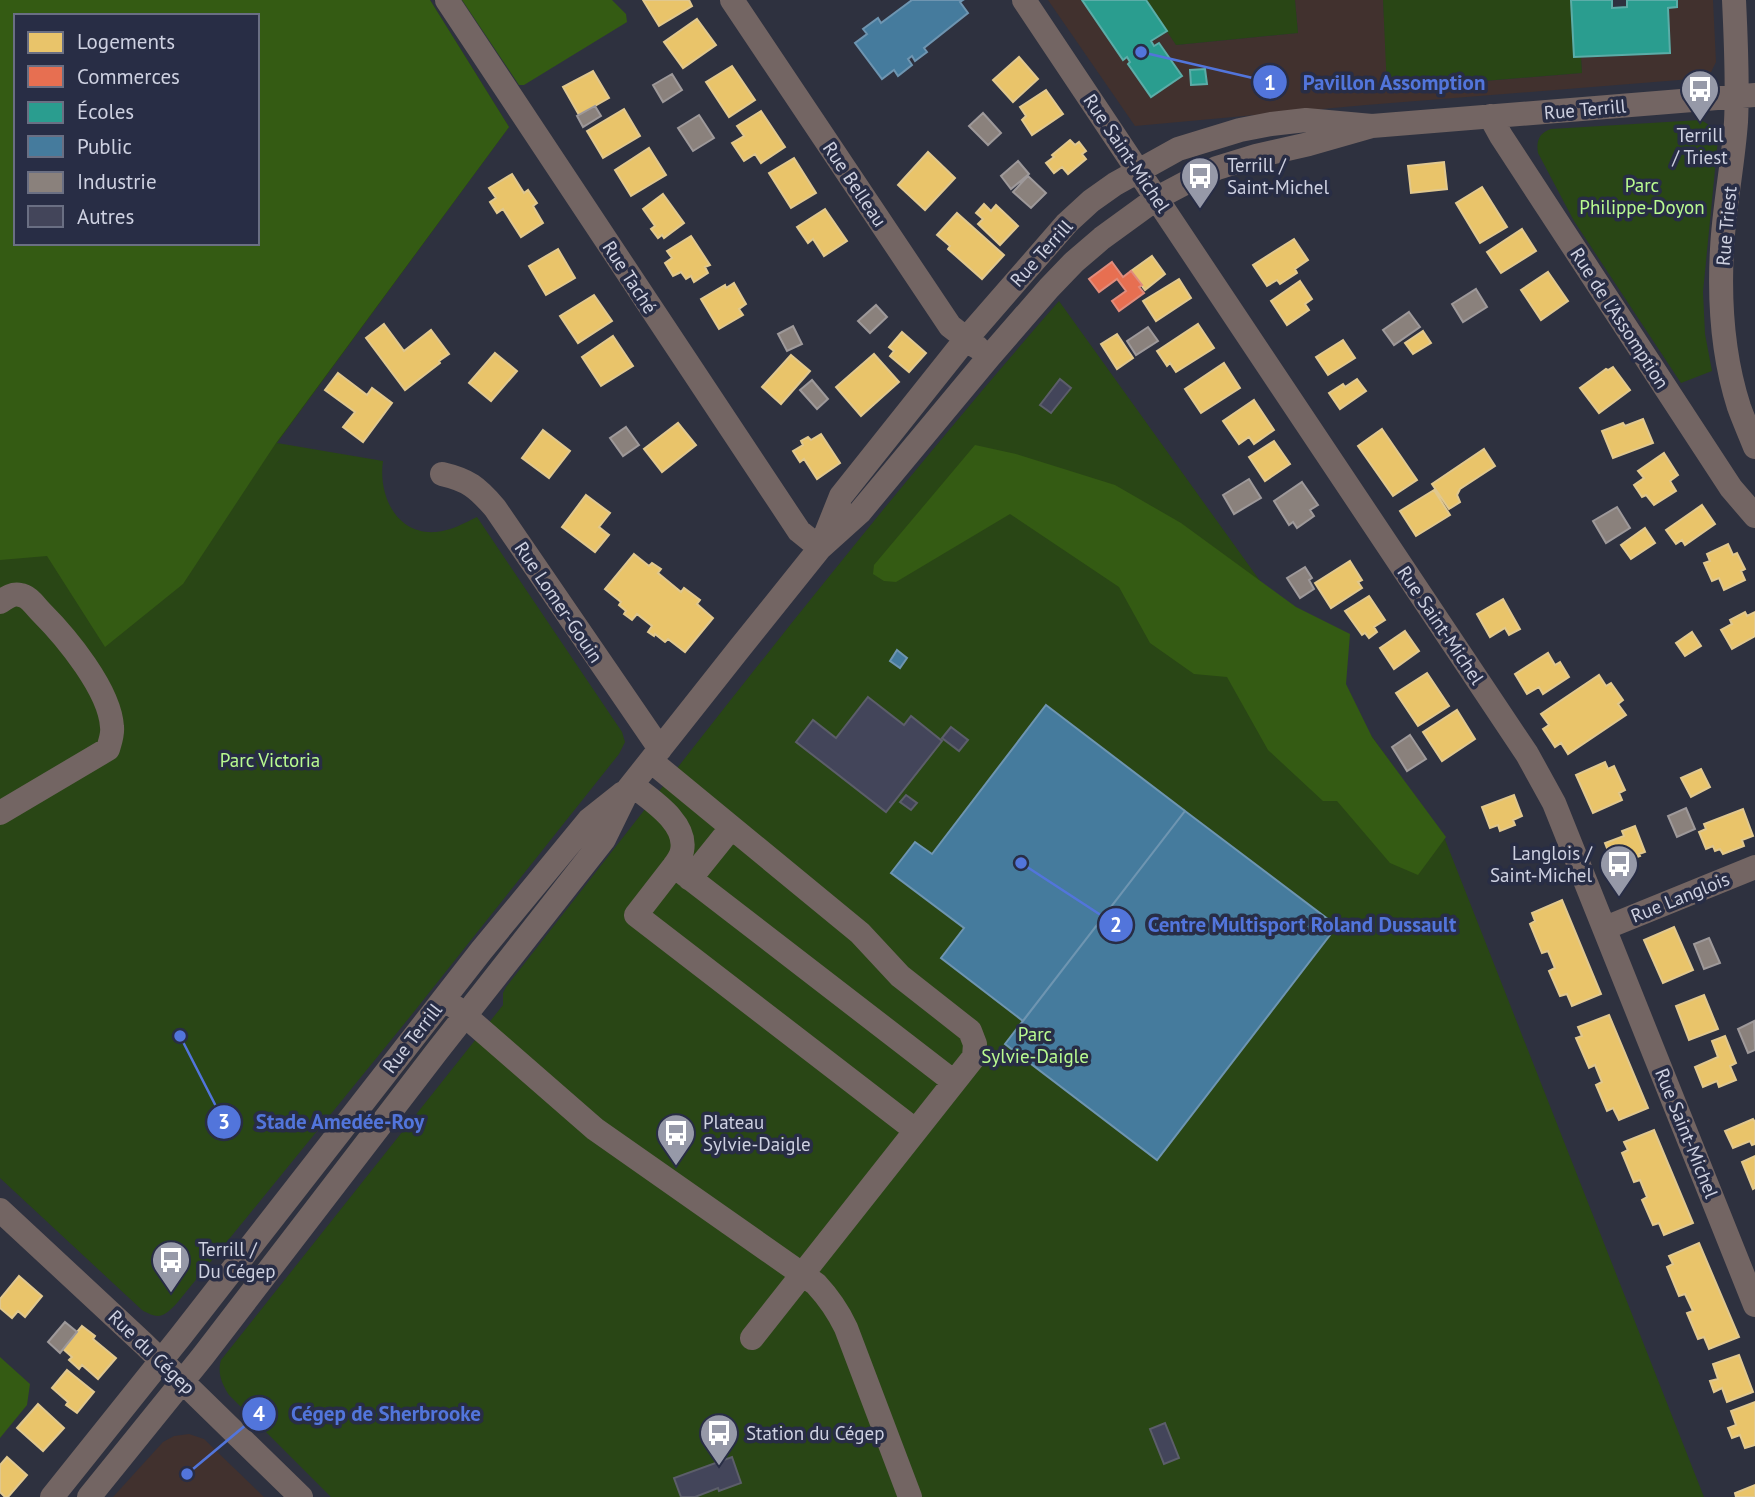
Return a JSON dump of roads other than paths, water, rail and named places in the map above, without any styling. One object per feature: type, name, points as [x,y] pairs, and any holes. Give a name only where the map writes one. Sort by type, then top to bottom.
[{"type":"street","name":"Rue Taché","points":[[447,0],[799,531],[820,548]]},
{"type":"street","name":"Rue Belleau","points":[[732,0],[950,326],[989,356]]},
{"type":"street","name":"Rue Saint-Michel","points":[[1024,0],[1527,754],[1554,803],[1755,1305]]},
{"type":"street","name":"Rue Triest","points":[[1734,0],[1746,96],[1736,124],[1722,249],[1721,294],[1723,331],[1730,371],[1739,406],[1755,447]]},
{"type":"street","name":"Rue Terrill","points":[[820,548],[841,496],[966,339],[1067,223],[1115,184],[1178,149],[1217,136],[1261,126],[1306,120],[1373,126],[1746,96]]},
{"type":"street","name":"Rue de l'Assomption","points":[[1490,116],[1723,476],[1755,516]]},
{"type":"street","name":"Rue Terrill","points":[[89,1497],[183,1381],[604,839],[631,787],[820,548],[860,512],[1049,288],[1102,238],[1157,198],[1217,168],[1373,126]]},
{"type":"street","name":"Rue Lomer-Gouin","points":[[442,474],[460,478],[473,486],[495,508],[656,755],[732,828],[859,933],[900,976],[970,1031],[975,1044],[974,1056],[752,1338]]},
{"type":"street","points":[[0,602],[18,594],[29,599],[62,633],[90,673],[108,708],[112,727],[107,749],[0,813]]},
{"type":"street","name":"Rue Terrill","points":[[52,1497],[162,1361],[444,997],[589,820],[631,787]]},
{"type":"street","points":[[631,787],[675,822],[682,847],[682,873]]},
{"type":"street","points":[[732,828],[636,915],[915,1130]]},
{"type":"street","name":"Rue Langlois","points":[[1605,928],[1755,867]]},
{"type":"street","points":[[682,873],[954,1082]]},
{"type":"street","points":[[444,997],[595,1129],[816,1284],[827,1295],[839,1313],[910,1497]]},
{"type":"street","name":"Rue du Cégep","points":[[0,1210],[183,1381],[301,1497]]},
{"type":"place","name":"Pavillon Assomption","points":[[1141,52]]},
{"type":"place","name":"Terrill / Triest","points":[[1700,123]]},
{"type":"place","name":"Terrill / Saint-Michel","points":[[1200,210]]},
{"type":"place","name":"Centre Multisport Roland Dussault","points":[[1021,863]]},
{"type":"place","name":"Langlois / Saint-Michel","points":[[1619,898]]},
{"type":"place","name":"Stade Amedée-Roy","points":[[180,1036]]},
{"type":"place","name":"Plateau Sylvie-Daigle","points":[[676,1167]]},
{"type":"place","name":"Terrill / Du Cégep","points":[[171,1294]]},
{"type":"place","name":"Station du Cégep","points":[[719,1467]]},
{"type":"place","name":"Cégep de Sherbrooke","points":[[187,1474]]},
{"type":"park label","name":"Parc Philippe-Doyon","points":[[1642,196]]},
{"type":"park label","name":"Parc Victoria","points":[[270,760]]},
{"type":"park label","name":"Parc Sylvie-Daigle","points":[[1035,1045]]}]
